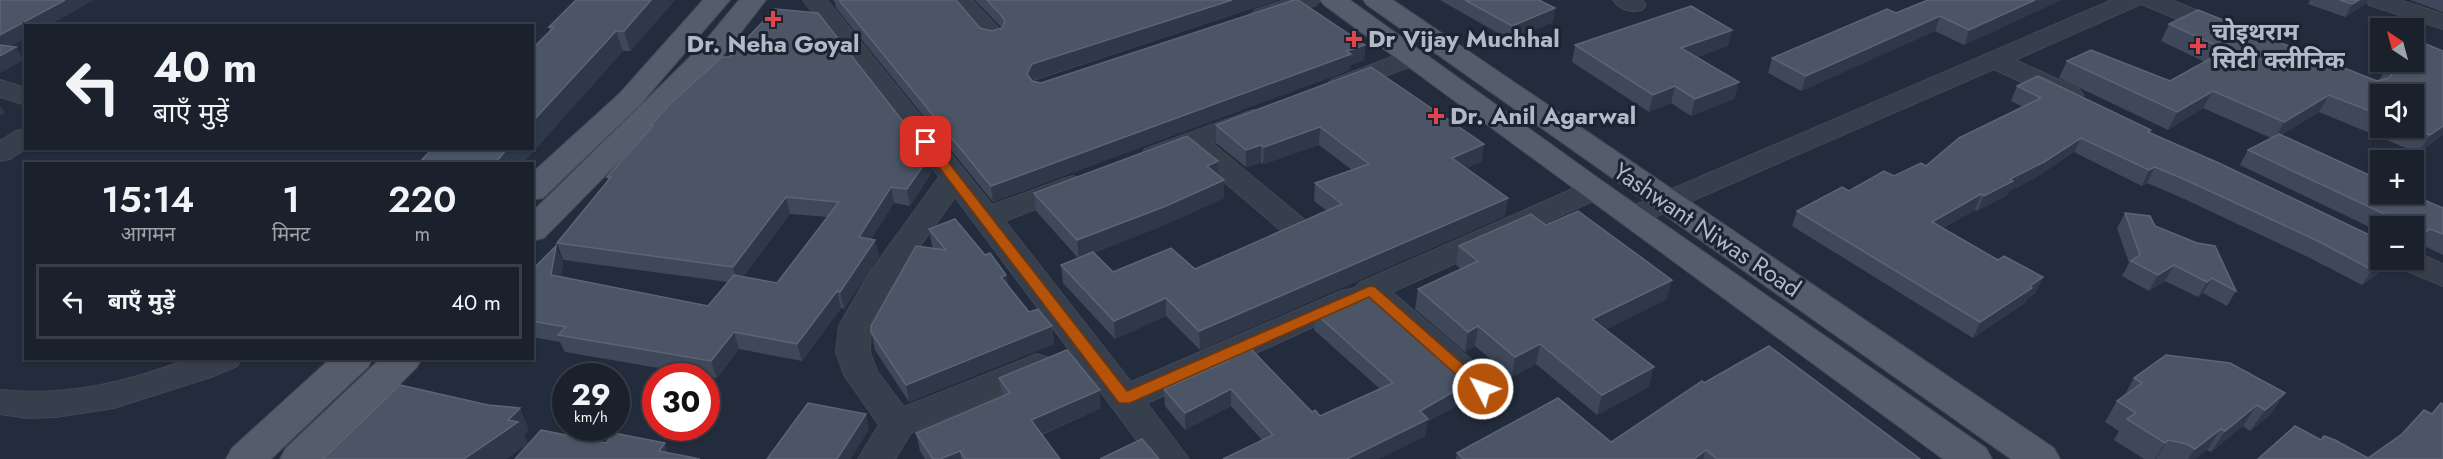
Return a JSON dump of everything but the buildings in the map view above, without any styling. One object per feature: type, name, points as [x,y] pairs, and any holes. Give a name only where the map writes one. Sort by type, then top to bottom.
[{"type":"main road","points":[[534,190],[630,99],[717,0]]},
{"type":"main road","points":[[534,229],[711,52],[753,0]]},
{"type":"main road","name":"Yashwant Niwas Road","points":[[1334,0],[1631,217],[1972,459]]},
{"type":"main road","name":"Yashwant Niwas Road","points":[[1376,0],[1665,202],[2040,459]]},
{"type":"main road","points":[[246,459],[353,360]]},
{"type":"main road","points":[[300,459],[402,360]]},
{"type":"street","points":[[958,0],[993,37]]},
{"type":"street","points":[[1242,22],[1308,0]]},
{"type":"street","points":[[1631,217],[2132,0]]},
{"type":"street","points":[[2150,0],[2247,40]]},
{"type":"street","points":[[2377,0],[2443,21]]},
{"type":"street","points":[[818,1],[1171,459]]},
{"type":"street","points":[[1314,95],[1413,57]]},
{"type":"street","points":[[1993,59],[2092,105]]},
{"type":"street","points":[[0,88],[24,96]]},
{"type":"street","points":[[1127,165],[1281,108]]},
{"type":"street","points":[[0,153],[24,138]]},
{"type":"street","points":[[1193,141],[1295,227]]},
{"type":"street","points":[[897,424],[861,375],[853,352],[855,326],[879,282],[954,177]]},
{"type":"street","points":[[986,218],[1095,177]]},
{"type":"street","points":[[1125,399],[1594,190]]},
{"type":"street","points":[[2424,267],[2443,276]]},
{"type":"street","points":[[1370,290],[1483,389]]},
{"type":"street","points":[[876,459],[897,424],[1084,346]]},
{"type":"street","points":[[0,402],[19,406],[99,398],[182,376],[220,360]]},
{"type":"place","name":"Dr. Neha Goyal","points":[[773,19]]},
{"type":"place","name":"Dr Vijay Muchhal","points":[[1354,39]]},
{"type":"place","name":"चोइथराम सिटी क्लीनिक","points":[[2198,46]]},
{"type":"place","name":"Dr. Anil Agarwal","points":[[1436,116]]},
{"type":"route","points":[[926,142],[1125,399],[1370,290],[1483,389]]}]
